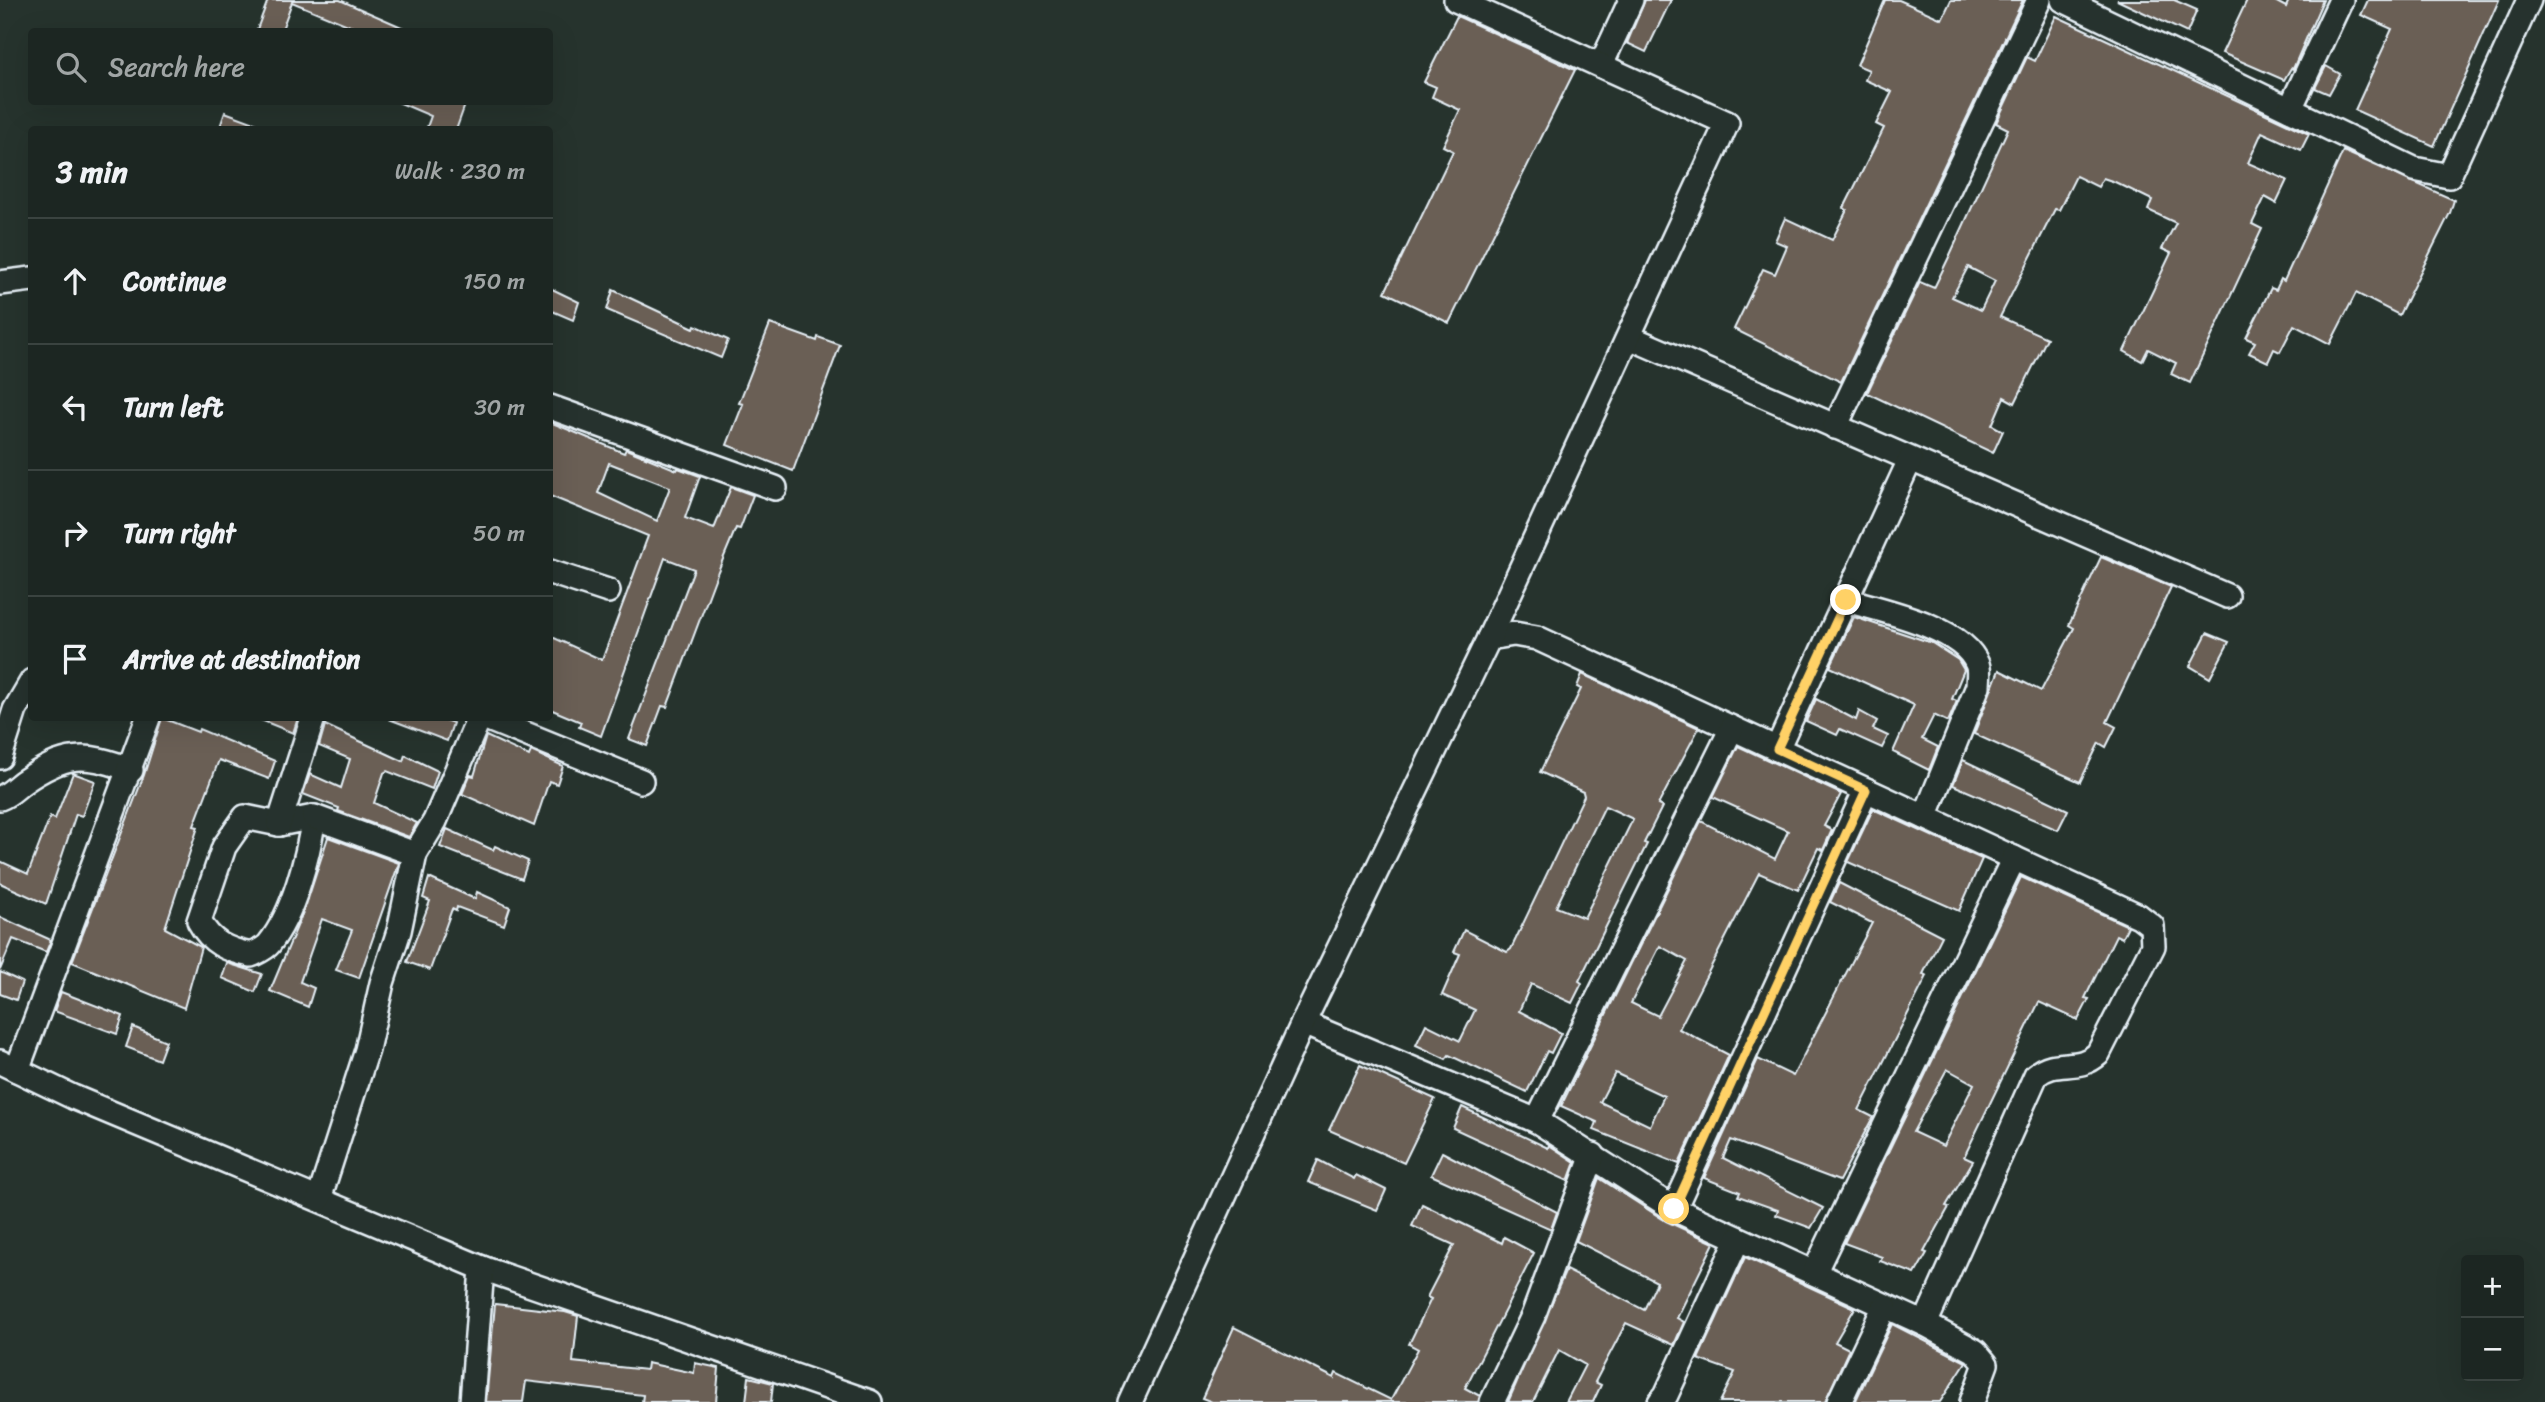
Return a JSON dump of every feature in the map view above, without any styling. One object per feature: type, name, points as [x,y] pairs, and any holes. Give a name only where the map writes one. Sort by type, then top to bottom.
[{"type":"street","points":[[1130,1402],[1303,1023],[1489,638],[1727,123],[1457,0]]},
{"type":"street","points":[[1601,65],[1631,0]]},
{"type":"street","points":[[1835,427],[2039,0]]},
{"type":"street","points":[[2063,0],[2414,169],[2449,176],[2529,0]]},
{"type":"street","points":[[2290,109],[2341,0]]},
{"type":"street","points":[[1629,337],[2227,596]]},
{"type":"street","points":[[553,408],[775,488]]},
{"type":"street","points":[[1777,749],[1910,460]]},
{"type":"street","points":[[553,573],[608,591]]},
{"type":"street","points":[[1846,600],[1907,617],[1952,638],[1963,644],[1978,665],[1978,686],[1925,817]]},
{"type":"street","points":[[1489,638],[1514,634],[1536,638],[2014,858],[2138,916],[2152,926],[2153,946],[2098,1054],[2087,1064],[2047,1066],[2036,1075],[1925,1324]]},
{"type":"street","points":[[0,757],[15,710],[28,688]]},
{"type":"street","points":[[147,721],[131,770],[8,1066],[73,1097],[482,1268],[870,1402]]},
{"type":"street","points":[[279,824],[312,721]]},
{"type":"street","points":[[319,1199],[367,1050],[382,983],[399,932],[415,854],[435,821],[478,721]]},
{"type":"street","points":[[493,721],[641,781]]},
{"type":"street","points":[[1536,1121],[1732,728]]},
{"type":"street","points":[[0,798],[40,772],[82,756],[100,758],[131,770]]},
{"type":"street","points":[[1674,1209],[1866,790]]},
{"type":"street","points":[[314,817],[309,855],[285,917],[268,946],[251,955],[226,950],[207,936],[199,921],[224,847],[245,817],[279,824],[314,817],[415,854]]},
{"type":"street","points":[[1814,1273],[2014,858]]},
{"type":"street","points":[[1303,1023],[1536,1121],[1674,1209],[1925,1324],[1975,1351],[1986,1364],[1972,1402]]},
{"type":"street","points":[[1492,1402],[1532,1316],[1593,1155]]},
{"type":"street","points":[[1660,1402],[1666,1395],[1738,1239]]},
{"type":"street","points":[[472,1402],[482,1268]]},
{"type":"street","points":[[1839,1402],[1885,1306]]},
{"type":"building","points":[[268,0],[340,0],[404,28],[355,28],[292,2],[282,28],[258,28]]},
{"type":"building","points":[[1645,0],[1671,0],[1646,52],[1627,43]]},
{"type":"building","points":[[1885,0],[1899,0],[1942,19],[1951,0],[2023,0],[1841,382],[1734,329],[1763,269],[1775,274],[1787,246],[1775,241],[1785,218],[1832,240],[1847,210],[1844,208],[1884,128],[1876,124],[1892,92],[1865,80],[1869,70],[1857,65]]},
{"type":"building","points":[[2117,0],[2174,0],[2197,10],[2187,33]]},
{"type":"building","points":[[2247,0],[2273,0],[2286,7],[2289,0],[2323,0],[2293,69],[2291,68],[2284,80],[2222,53]]},
{"type":"building","points":[[2368,0],[2499,0],[2434,146],[2355,110],[2392,29],[2361,15]]},
{"type":"building","points":[[1457,16],[1575,70],[1449,323],[1385,292],[1453,151],[1443,146],[1460,110],[1432,97],[1436,87],[1424,82]]},
{"type":"building","points":[[2056,16],[2309,134],[2301,150],[2262,132],[2248,163],[2287,180],[2276,203],[2265,197],[2252,224],[2262,229],[2190,383],[2171,374],[2176,363],[2148,349],[2142,361],[2124,351],[2171,253],[2162,249],[2176,223],[2148,210],[2152,200],[2115,182],[2103,178],[2098,187],[2076,176],[2059,210],[2055,209],[2000,317],[2047,338],[2015,403],[2004,397],[1992,425],[2003,431],[1993,453],[1867,393],[1920,282],[1934,288],[2008,129],[1996,123],[2027,57],[2035,61]],"holes":[[[1968,267],[1995,281],[1981,310],[1952,297]]]},
{"type":"building","points":[[2326,66],[2340,74],[2329,94],[2315,88]]},
{"type":"building","points":[[405,105],[465,105],[457,126],[427,126],[431,116]]},
{"type":"building","points":[[225,112],[263,126],[220,126]]},
{"type":"building","points":[[2343,151],[2454,200],[2450,213],[2399,315],[2356,293],[2330,344],[2294,325],[2280,352],[2274,349],[2268,362],[2249,353],[2255,342],[2246,338],[2271,288],[2276,290],[2281,279],[2284,281]]},
{"type":"building","points":[[553,289],[579,302],[573,320],[553,311]]},
{"type":"building","points":[[613,290],[694,328],[695,325],[728,340],[721,358],[607,310]]},
{"type":"building","points":[[770,324],[817,341],[818,337],[840,345],[793,471],[727,445],[743,404],[739,403]]},
{"type":"building","points":[[553,423],[624,453],[626,449],[677,470],[678,468],[700,476],[685,518],[714,529],[731,487],[753,495],[740,529],[736,528],[718,571],[667,707],[662,706],[647,746],[629,739],[694,569],[665,558],[601,736],[579,727],[581,722],[553,710],[553,637],[602,660],[648,536],[553,497]],"holes":[[[609,463],[670,487],[657,521],[598,493]]]},
{"type":"building","points":[[2101,557],[2171,587],[2107,722],[2116,727],[2106,747],[2099,743],[2080,782],[1974,734],[1999,670],[2041,691],[2074,628],[2069,625]]},
{"type":"building","points":[[1854,617],[1932,643],[1958,660],[1964,670],[1952,699],[1957,701],[1948,722],[1934,715],[1922,739],[1938,747],[1929,770],[1893,752],[1914,705],[1830,667]]},
{"type":"building","points":[[2207,633],[2229,642],[2210,678],[2190,666]]},
{"type":"building","points":[[1582,674],[1699,728],[1658,805],[1662,807],[1644,843],[1647,844],[1579,981],[1582,983],[1572,1003],[1531,984],[1519,1011],[1561,1033],[1551,1053],[1547,1051],[1527,1092],[1449,1055],[1446,1059],[1416,1045],[1426,1024],[1460,1041],[1475,1010],[1442,995],[1460,954],[1454,952],[1464,930],[1507,952],[1511,949],[1584,796],[1583,792],[1540,772],[1581,689],[1577,687]],"holes":[[[1605,806],[1633,819],[1584,918],[1556,907]]]},
{"type":"building","points":[[1816,699],[1856,720],[1859,711],[1877,721],[1873,729],[1888,736],[1882,748],[1840,729],[1837,735],[1806,721]]},
{"type":"building","points":[[161,721],[170,721],[198,732],[199,729],[275,761],[269,779],[219,760],[194,826],[198,827],[165,928],[201,947],[184,1008],[72,962],[144,775]]},
{"type":"building","points":[[263,721],[297,721],[293,733]]},
{"type":"building","points":[[394,721],[448,721],[453,723],[447,741]]},
{"type":"building","points":[[325,725],[403,761],[405,755],[438,771],[432,789],[387,771],[384,773],[374,803],[417,823],[409,837],[338,811],[339,808],[303,794],[310,774],[341,788],[350,759],[319,746]]},
{"type":"building","points":[[486,736],[529,756],[531,751],[563,766],[557,784],[549,781],[534,826],[462,794],[470,775],[474,776]]},
{"type":"building","points":[[1738,746],[1841,794],[1824,826],[1832,830],[1823,850],[1818,848],[1798,890],[1759,873],[1679,1029],[1729,1055],[1679,1164],[1594,1130],[1597,1122],[1561,1106],[1701,821],[1775,859],[1788,831],[1713,797]],"holes":[[[1660,946],[1687,961],[1658,1016],[1631,1003]],[[1615,1073],[1664,1096],[1650,1126],[1600,1102]]]},
{"type":"building","points":[[1963,760],[2068,810],[2058,830],[1953,785]]},
{"type":"building","points":[[73,773],[95,781],[82,816],[76,814],[46,904],[0,883],[0,861],[28,874],[50,817],[55,819]]},
{"type":"building","points":[[1873,809],[1982,859],[1959,911],[1848,862]]},
{"type":"building","points":[[447,829],[493,850],[495,846],[528,861],[522,879],[440,847]]},
{"type":"building","points":[[328,837],[399,863],[359,978],[336,970],[352,930],[322,919],[300,982],[314,988],[308,1007],[270,991],[306,905]]},
{"type":"building","points":[[2021,877],[2128,926],[2122,938],[2116,935],[2085,998],[2089,999],[2078,1020],[2039,1002],[1964,1157],[1973,1161],[1946,1206],[1949,1207],[1915,1274],[1880,1261],[1882,1257],[1844,1243]],"holes":[[[1947,1069],[1974,1084],[1943,1146],[1913,1132]]]},
{"type":"building","points":[[429,878],[475,899],[477,892],[510,907],[504,925],[457,907],[456,911],[452,909],[430,970],[407,962],[430,901],[423,898]]},
{"type":"building","points":[[1839,883],[1942,936],[1923,974],[1927,976],[1859,1110],[1873,1117],[1839,1181],[1731,1140],[1723,1158],[1823,1208],[1811,1228],[1776,1215],[1778,1210],[1738,1196],[1740,1192],[1704,1178],[1758,1059],[1793,1076],[1872,923],[1830,902]]},
{"type":"building","points":[[0,917],[51,940],[46,952],[13,939],[0,970]]},
{"type":"building","points":[[227,963],[262,974],[255,992],[222,978]]},
{"type":"building","points":[[0,972],[22,982],[16,1000],[0,994]]},
{"type":"building","points":[[61,992],[123,1016],[117,1034],[54,1011]]},
{"type":"building","points":[[133,1027],[166,1041],[159,1060],[126,1047]]},
{"type":"building","points":[[1360,1065],[1435,1099],[1404,1163],[1329,1130]]},
{"type":"building","points":[[1462,1107],[1548,1148],[1549,1145],[1575,1162],[1568,1181],[1453,1128]]},
{"type":"building","points":[[1442,1152],[1557,1212],[1551,1229],[1431,1175]]},
{"type":"building","points":[[1318,1160],[1354,1179],[1356,1175],[1386,1190],[1377,1210],[1308,1182]]},
{"type":"building","points":[[1599,1178],[1666,1221],[1714,1243],[1677,1318],[1684,1322],[1674,1345],[1626,1323],[1595,1382],[1601,1385],[1593,1402],[1566,1402],[1585,1365],[1559,1350],[1533,1402],[1508,1402],[1566,1270],[1644,1310],[1657,1282],[1576,1241]]},
{"type":"building","points":[[1422,1204],[1502,1243],[1504,1237],[1534,1253],[1465,1388],[1480,1396],[1478,1402],[1212,1402],[1202,1398],[1234,1327],[1334,1378],[1336,1373],[1391,1400],[1418,1349],[1409,1344],[1431,1299],[1427,1297],[1454,1245],[1412,1226]]},
{"type":"building","points":[[1745,1257],[1855,1308],[1835,1342],[1849,1349],[1825,1402],[1720,1402],[1735,1372],[1698,1359]]},
{"type":"building","points":[[495,1304],[578,1316],[573,1362],[646,1370],[647,1363],[694,1373],[695,1363],[719,1368],[716,1402],[642,1402],[643,1395],[526,1381],[523,1402],[486,1402]]},
{"type":"building","points":[[1892,1324],[1966,1362],[1940,1402],[1855,1402]]},
{"type":"building","points":[[749,1377],[773,1383],[771,1402],[746,1402]]},
{"type":"route","points":[[1674,1209],[1866,790],[1777,749],[1846,600]]}]
